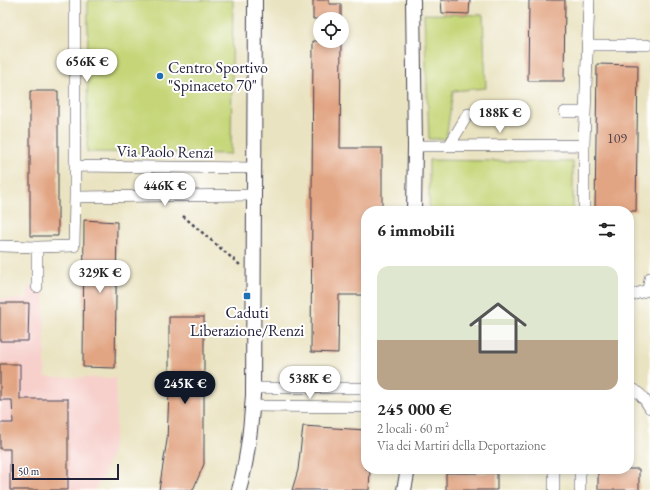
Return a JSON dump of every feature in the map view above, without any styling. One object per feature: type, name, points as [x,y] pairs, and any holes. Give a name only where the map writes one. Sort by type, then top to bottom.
[{"type":"street","points":[[0,246],[74,246],[75,0]]},
{"type":"street","points":[[239,490],[244,475],[248,452],[253,388],[255,0]]},
{"type":"street","points":[[413,0],[416,146],[414,206]]},
{"type":"street","points":[[584,206],[588,0]]},
{"type":"street","points":[[587,46],[647,45]]},
{"type":"street","points":[[565,112],[585,112]]},
{"type":"street","points":[[449,146],[468,114]]},
{"type":"street","points":[[416,146],[584,145]]},
{"type":"street","name":"Via Paolo Renzi","points":[[75,166],[255,168]]},
{"type":"street","points":[[75,196],[255,195]]},
{"type":"street","points":[[37,246],[37,287]]},
{"type":"street","points":[[634,294],[648,290],[650,278]]},
{"type":"street","points":[[253,388],[361,388]]},
{"type":"street","points":[[634,390],[639,393],[650,408]]},
{"type":"street","points":[[252,406],[361,407]]},
{"type":"street","points":[[404,490],[407,474]]},
{"type":"street","points":[[554,474],[554,490]]},
{"type":"street","points":[[580,474],[580,490]]},
{"type":"path","points":[[183,216],[254,277]]},
{"type":"shaded area","points":[[28,287],[44,288],[45,377],[116,378],[116,430],[111,455],[103,477],[94,490],[0,490],[0,299],[27,299]]},
{"type":"green space","name":"Centro Sportivo \"Spinaceto 70\"","points":[[88,0],[233,0],[231,154],[87,152]]},
{"type":"green space","points":[[424,14],[483,15],[486,88],[453,91],[446,139],[429,139]]},
{"type":"green space","points":[[429,160],[573,162],[573,206],[429,206]]},
{"type":"building","points":[[313,0],[329,0],[329,4],[341,4],[341,12],[313,12]]},
{"type":"building","points":[[441,0],[470,0],[469,14],[442,13]]},
{"type":"building","points":[[529,0],[565,0],[564,81],[528,81]]},
{"type":"building","points":[[313,41],[313,48],[341,48],[340,148],[382,148],[382,206],[361,206],[361,295],[339,295],[338,353],[311,352]]},
{"type":"building","points":[[597,64],[638,65],[636,211],[634,211],[634,206],[595,206]]},
{"type":"building","points":[[30,91],[58,91],[58,236],[30,236]]},
{"type":"building","points":[[84,220],[117,222],[115,368],[83,367]]},
{"type":"building","points":[[0,303],[29,303],[28,341],[0,341]]},
{"type":"building","points":[[169,317],[204,317],[204,464],[193,490],[159,490],[167,440],[169,392]]},
{"type":"building","points":[[0,364],[20,364],[20,399],[68,399],[68,490],[10,490],[10,449],[0,449],[0,423],[13,423],[12,400],[0,400]]},
{"type":"building","points":[[303,426],[361,430],[361,474],[370,474],[369,490],[292,490],[298,470]]},
{"type":"building","points":[[634,469],[639,469],[639,490],[598,490],[598,474],[634,474]]},
{"type":"building","points":[[446,474],[497,474],[497,490],[446,490]]},
{"type":"place","name":"Centro Sportivo \"Spinaceto 70\"","points":[[160,76]]},
{"type":"place","name":"Caduti Liberazione/Renzi","points":[[247,296]]}]
